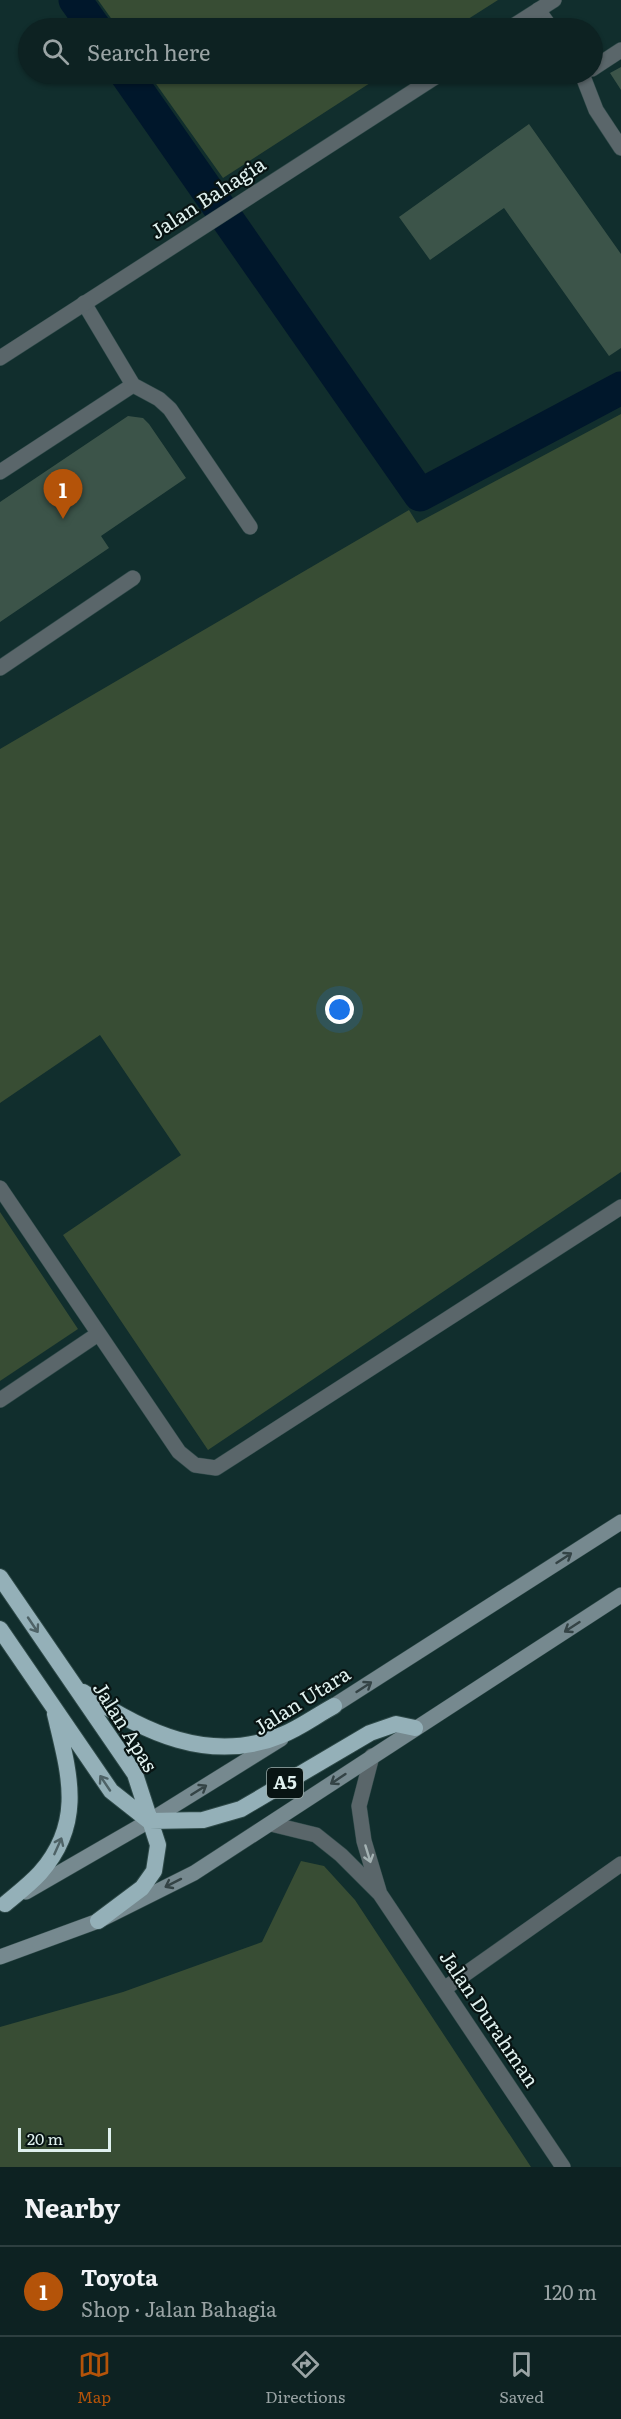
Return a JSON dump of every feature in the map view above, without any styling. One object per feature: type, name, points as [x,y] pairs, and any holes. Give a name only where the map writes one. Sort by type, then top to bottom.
[{"type":"highway","name":"Jalan Apas","points":[[0,1577],[135,1774],[158,1845],[154,1871],[142,1888],[98,1922]]},
{"type":"highway","points":[[0,1629],[111,1791],[149,1821]]},
{"type":"highway","points":[[75,1686],[128,1720],[156,1734],[193,1744],[247,1746],[282,1735],[334,1706]]},
{"type":"highway","points":[[3,1905],[40,1874],[58,1849],[72,1803],[66,1759],[52,1703]]},
{"type":"highway","name":"A5","points":[[149,1821],[203,1820],[241,1809],[370,1733],[396,1724],[415,1728]]},
{"type":"main road","name":"Jalan Utara","points":[[3,1905],[149,1821],[334,1706],[621,1522]]},
{"type":"main road","points":[[0,1957],[98,1922],[194,1873],[621,1595]]},
{"type":"street","points":[[526,18],[554,0]]},
{"type":"street","points":[[538,10],[544,18]]},
{"type":"street","points":[[603,62],[621,50]]},
{"type":"street","name":"Jalan Bahagia","points":[[0,358],[424,84]]},
{"type":"street","points":[[589,84],[596,110],[621,148]]},
{"type":"street","points":[[84,303],[133,385],[159,399],[170,409],[250,527]]},
{"type":"street","points":[[0,472],[133,385]]},
{"type":"street","points":[[0,668],[133,578]]},
{"type":"street","points":[[0,1188],[179,1452],[195,1465],[216,1468],[621,1207]]},
{"type":"street","points":[[0,1400],[98,1334]]},
{"type":"street","name":"Jalan Durahman","points":[[372,1756],[359,1806],[364,1841],[380,1893]]},
{"type":"street","name":"Jalan Durahman","points":[[271,1824],[316,1835],[341,1855],[380,1893],[563,2167]]},
{"type":"street","points":[[444,1989],[621,1864]]},
{"type":"green space","points":[[98,0],[498,0],[470,18],[111,18]]},
{"type":"green space","points":[[156,84],[369,84],[223,178]]},
{"type":"green space","points":[[621,414],[621,1172],[208,1450],[63,1235],[181,1155],[100,1035],[0,1103],[0,749],[409,510],[417,523]]},
{"type":"green space","points":[[0,1212],[78,1329],[0,1381]]},
{"type":"green space","points":[[301,1861],[324,1866],[355,1900],[531,2167],[0,2167],[0,2027],[123,1992],[262,1942]]},
{"type":"building","points":[[621,67],[621,90],[610,73]]},
{"type":"building","points":[[529,124],[621,254],[621,348],[609,356],[504,208],[430,260],[399,217]]},
{"type":"building","points":[[128,416],[143,418],[149,424],[186,478],[101,536],[109,548],[0,622],[0,502]]},
{"type":"waterway","points":[[75,0],[88,18]]},
{"type":"waterway","points":[[133,84],[420,495],[621,388]]},
{"type":"place","name":"Toyota","points":[[63,519]]}]
